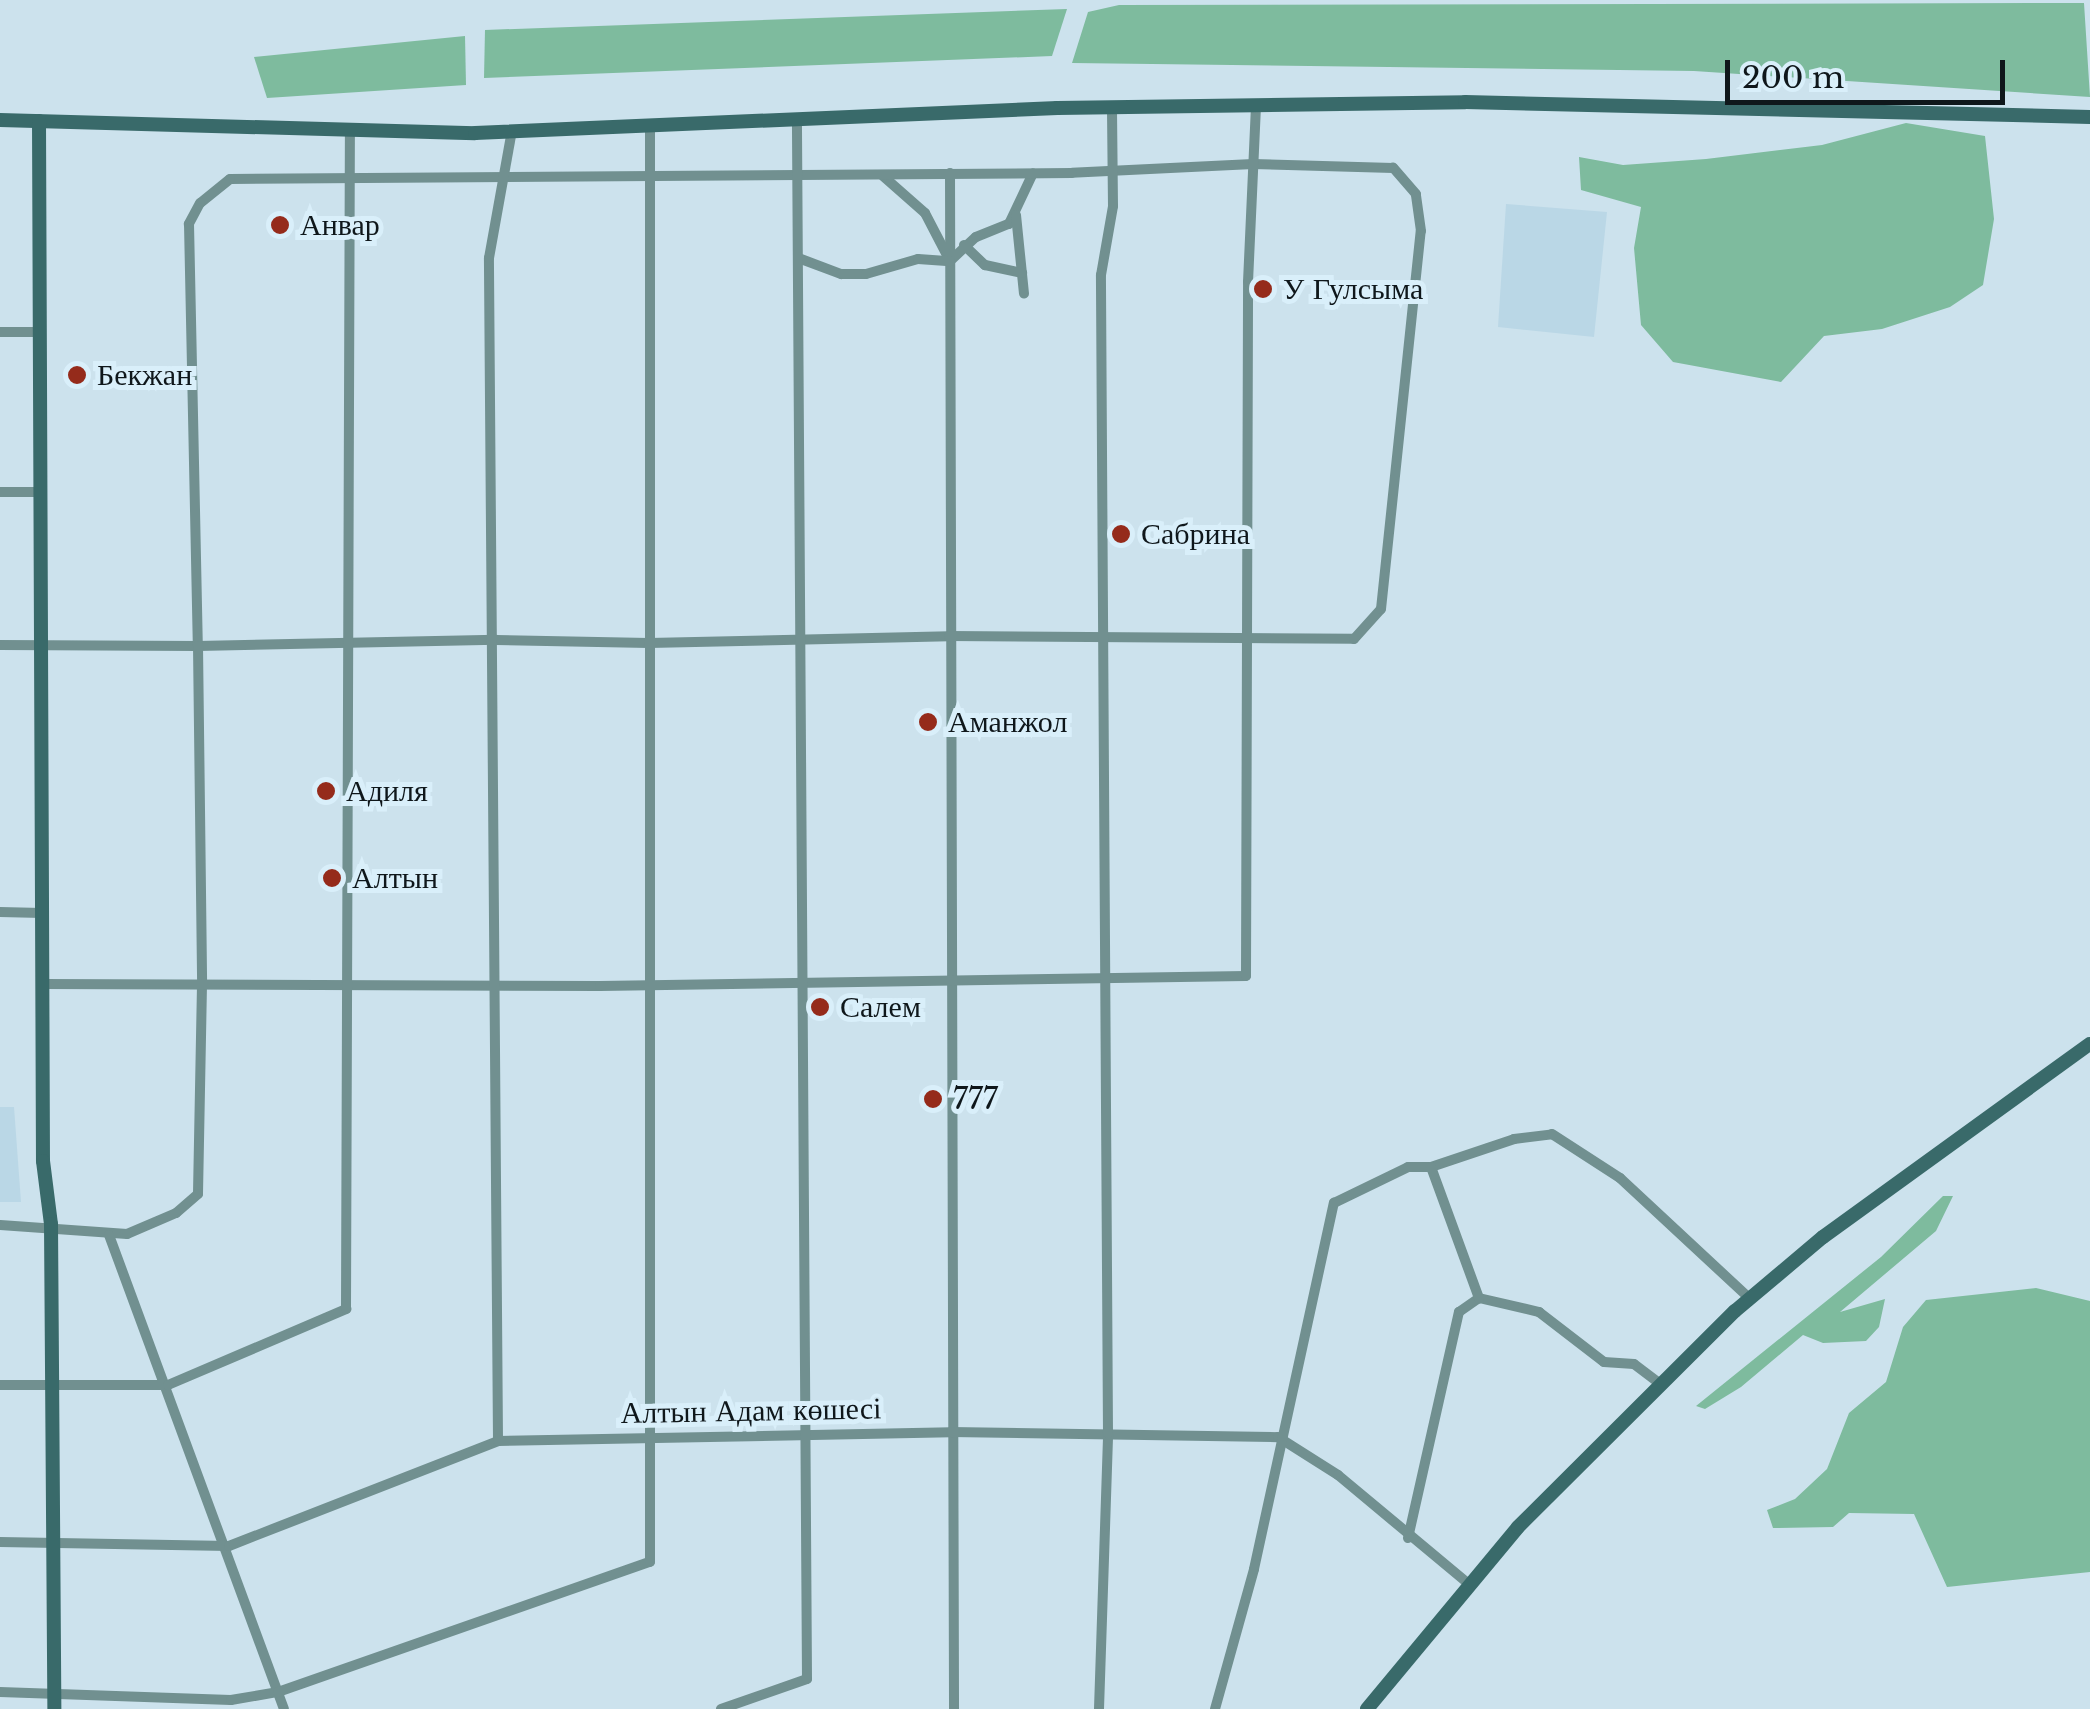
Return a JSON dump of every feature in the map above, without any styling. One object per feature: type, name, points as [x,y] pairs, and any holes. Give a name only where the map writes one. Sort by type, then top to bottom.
[{"type":"main road","points":[[0,120],[350,131],[650,130],[1112,107],[1559,102],[2090,116]]},
{"type":"main road","points":[[39,121],[43,1161],[51,1224],[48,1384],[54,1709]]},
{"type":"main road","points":[[1368,1709],[1518,1527],[1659,1383],[1750,1299],[1838,1226],[2090,1044]]},
{"type":"street","points":[[42,984],[650,985],[1246,976],[1256,104]]},
{"type":"street","points":[[1100,1709],[1108,1434],[1101,978],[1101,275],[1114,206],[1110,170],[1112,107]]},
{"type":"street","points":[[721,1709],[807,1679],[801,983],[801,175],[796,120]]},
{"type":"street","points":[[498,1441],[500,985],[490,258],[512,130]]},
{"type":"street","points":[[0,1692],[231,1700],[278,1692],[650,1562],[650,130]]},
{"type":"street","points":[[0,1385],[168,1386],[346,1310],[350,131]]},
{"type":"street","points":[[0,645],[198,646],[496,640],[649,643],[949,636],[1248,642],[1354,639],[1381,608],[1420,231],[1416,194],[1394,168],[1253,164],[882,176],[347,174],[230,179],[200,203],[189,224],[198,646],[204,1169],[198,1194],[176,1213],[109,1235],[51,1224],[0,1225]]},
{"type":"street","points":[[950,173],[954,1709]]},
{"type":"street","points":[[1024,294],[1016,214],[1032,173]]},
{"type":"street","points":[[882,176],[925,213],[950,261]]},
{"type":"street","points":[[950,261],[964,245],[1016,214]]},
{"type":"street","points":[[964,245],[985,264],[1022,274]]},
{"type":"street","points":[[800,259],[841,274],[866,274],[918,259],[950,261]]},
{"type":"street","points":[[0,332],[41,332]]},
{"type":"street","points":[[0,492],[42,492]]},
{"type":"street","points":[[0,912],[42,913]]},
{"type":"street","points":[[1215,1709],[1254,1569],[1278,1437],[1334,1203],[1408,1167],[1431,1167],[1514,1139],[1552,1134],[1620,1178],[1750,1299]]},
{"type":"street","points":[[1431,1167],[1479,1298]]},
{"type":"street","points":[[109,1235],[228,1546],[284,1709]]},
{"type":"street","points":[[1408,1538],[1459,1312],[1479,1298],[1539,1312],[1604,1362],[1634,1364],[1659,1383]]},
{"type":"street","name":"Алтын Адам көшесі","points":[[0,1542],[228,1546],[498,1441],[951,1432],[1278,1437]]},
{"type":"street","points":[[1278,1437],[1338,1475],[1408,1538],[1471,1586]]},
{"type":"street","points":[[763,1694],[768,1709]]},
{"type":"shaded area","points":[[1506,204],[1607,212],[1594,337],[1498,327]]},
{"type":"shaded area","points":[[0,1107],[14,1107],[21,1202],[0,1202]]},
{"type":"green space","points":[[2084,3],[2090,97],[1694,71],[1072,63],[1088,12],[1119,5]]},
{"type":"green space","points":[[1067,9],[1052,56],[484,78],[485,30]]},
{"type":"green space","points":[[465,36],[466,85],[267,98],[254,57]]},
{"type":"green space","points":[[1906,123],[1985,136],[1994,219],[1983,285],[1950,307],[1882,329],[1824,336],[1781,382],[1673,362],[1641,325],[1634,248],[1641,207],[1581,190],[1579,157],[1623,165],[1706,159],[1822,145]]},
{"type":"green space","points":[[1943,1196],[1953,1196],[1936,1231],[1840,1312],[1885,1299],[1879,1327],[1866,1341],[1823,1343],[1803,1335],[1741,1387],[1705,1409],[1696,1406],[1881,1257]]},
{"type":"green space","points":[[2036,1288],[2090,1301],[2090,1572],[1947,1587],[1914,1514],[1849,1513],[1833,1527],[1773,1528],[1767,1510],[1795,1499],[1827,1469],[1849,1413],[1886,1382],[1903,1327],[1926,1300]]},
{"type":"place","name":"Анвар","points":[[280,225]]},
{"type":"place","name":"У Гулсыма","points":[[1263,289]]},
{"type":"place","name":"Бекжан","points":[[77,375]]},
{"type":"place","name":"Сабрина","points":[[1121,534]]},
{"type":"place","name":"Аманжол","points":[[928,722]]},
{"type":"place","name":"Адиля","points":[[326,791]]},
{"type":"place","name":"Алтын","points":[[332,878]]},
{"type":"place","name":"Салем","points":[[820,1007]]},
{"type":"place","name":"777","points":[[933,1099]]}]
